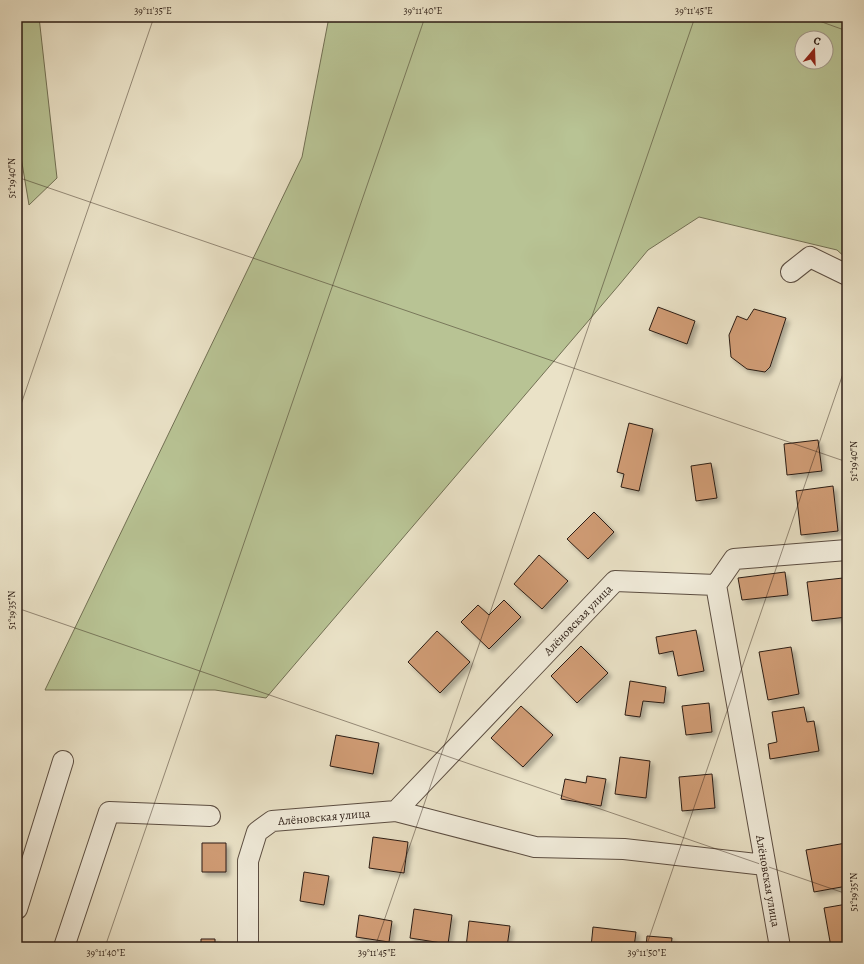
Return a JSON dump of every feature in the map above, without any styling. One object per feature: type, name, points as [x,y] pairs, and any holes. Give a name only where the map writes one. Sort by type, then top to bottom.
[{"type":"street","points":[[791,272],[810,257],[847,275]]},
{"type":"street","points":[[716,585],[734,559],[847,550]]},
{"type":"street","name":"Алёновская улица","points":[[248,947],[248,861],[257,832],[272,821],[396,811],[615,581],[716,585],[780,947]]},
{"type":"street","points":[[17,909],[64,761]]},
{"type":"street","points":[[396,811],[535,847],[624,848],[765,865]]},
{"type":"street","points":[[64,947],[110,812],[210,816]]},
{"type":"green space","points":[[17,17],[39,17],[57,178],[29,205],[17,133]]},
{"type":"green space","points":[[329,17],[847,17],[847,259],[837,250],[699,217],[648,250],[266,698],[215,690],[45,690],[302,157]]},
{"type":"building","points":[[658,307],[695,321],[687,344],[649,330]]},
{"type":"building","points":[[754,309],[786,318],[770,367],[765,372],[747,369],[731,357],[729,335],[737,316],[747,320]]},
{"type":"building","points":[[629,423],[653,429],[639,491],[621,487],[624,474],[617,472]]},
{"type":"building","points":[[818,440],[822,471],[787,475],[784,444]]},
{"type":"building","points":[[711,463],[717,498],[696,501],[691,466]]},
{"type":"building","points":[[833,486],[838,531],[801,535],[796,491]]},
{"type":"building","points":[[594,512],[614,532],[588,559],[567,539]]},
{"type":"building","points":[[539,555],[568,581],[542,609],[514,584]]},
{"type":"building","points":[[785,572],[788,595],[742,600],[738,578]]},
{"type":"building","points":[[843,578],[847,617],[812,621],[807,582]]},
{"type":"building","points":[[504,600],[521,617],[489,649],[461,622],[478,605],[489,615]]},
{"type":"building","points":[[696,630],[704,671],[678,676],[673,651],[659,654],[656,637]]},
{"type":"building","points":[[437,631],[470,662],[440,693],[408,662]]},
{"type":"building","points":[[581,646],[608,673],[577,703],[551,676]]},
{"type":"building","points":[[791,647],[799,694],[768,700],[759,652]]},
{"type":"building","points":[[630,681],[666,687],[664,703],[643,701],[640,717],[625,715]]},
{"type":"building","points":[[709,703],[712,732],[686,735],[682,706]]},
{"type":"building","points":[[521,706],[553,735],[523,767],[491,738]]},
{"type":"building","points":[[804,707],[807,722],[814,721],[819,751],[770,759],[768,744],[777,742],[772,712]]},
{"type":"building","points":[[336,735],[379,743],[373,774],[330,766]]},
{"type":"building","points":[[620,757],[650,761],[646,798],[615,794]]},
{"type":"building","points":[[712,774],[715,808],[682,811],[679,777]]},
{"type":"building","points":[[587,776],[606,779],[601,806],[561,799],[565,779],[586,783]]},
{"type":"building","points":[[373,837],[408,842],[404,873],[369,868]]},
{"type":"building","points":[[202,843],[226,843],[226,872],[202,872]]},
{"type":"building","points":[[846,843],[847,886],[814,892],[806,850]]},
{"type":"building","points":[[304,872],[329,876],[324,905],[300,901]]},
{"type":"building","points":[[847,904],[847,945],[831,947],[824,908]]},
{"type":"building","points":[[414,909],[452,915],[448,944],[410,938]]},
{"type":"building","points":[[359,915],[392,921],[389,942],[356,937]]},
{"type":"building","points":[[469,921],[510,926],[507,947],[466,947]]},
{"type":"building","points":[[593,927],[636,932],[634,947],[591,947]]},
{"type":"building","points":[[647,936],[672,938],[671,947],[646,947]]},
{"type":"building","points":[[201,939],[215,939],[215,947],[201,947]]}]
